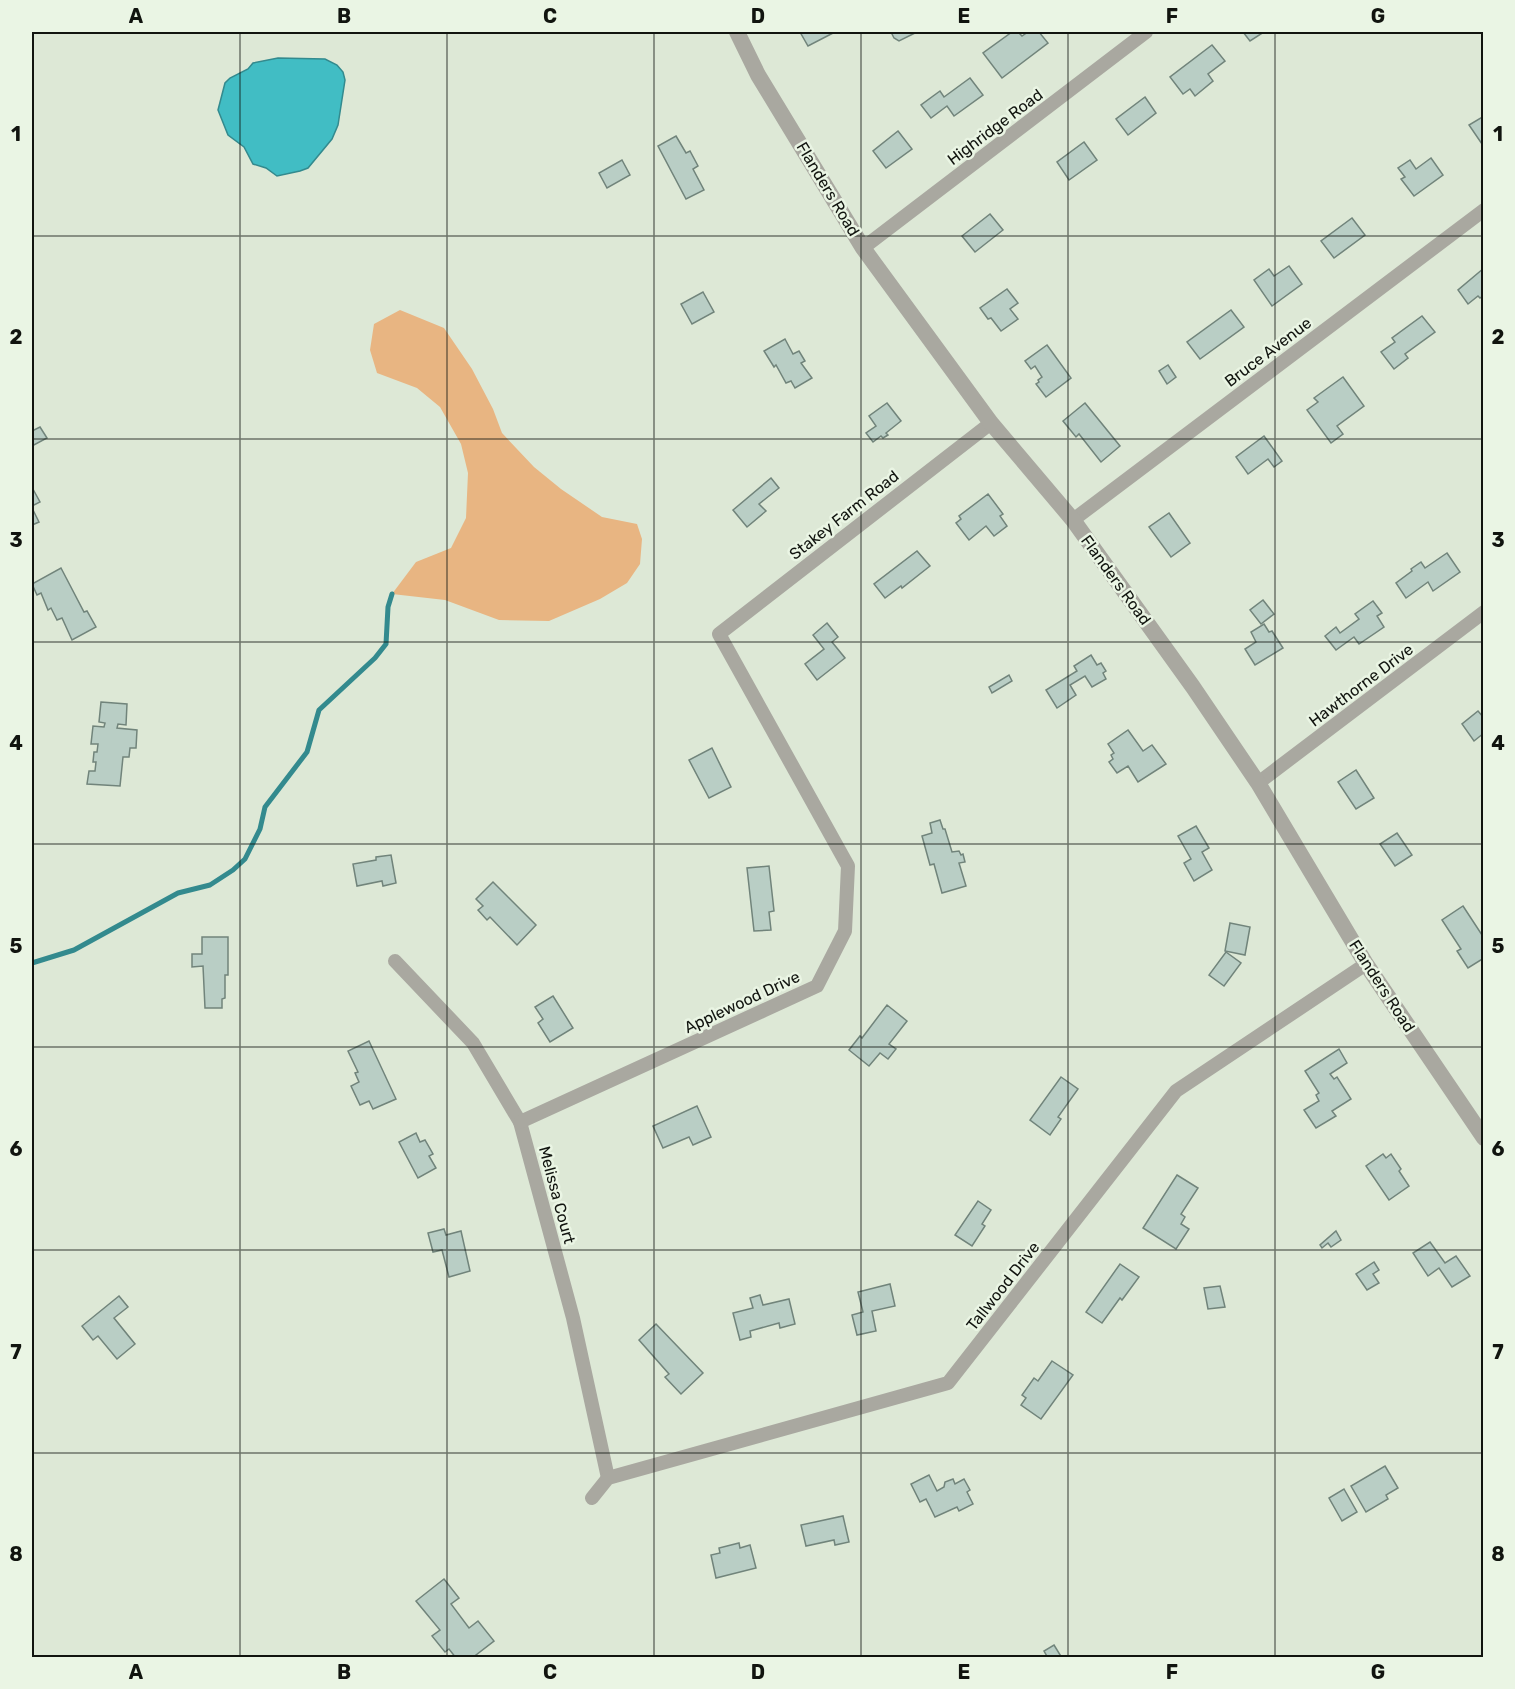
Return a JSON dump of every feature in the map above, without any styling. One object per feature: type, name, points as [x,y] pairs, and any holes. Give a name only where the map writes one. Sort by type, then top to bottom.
[{"type":"street","name":"Flanders Road","points":[[737,32],[758,75],[863,248],[991,423],[1073,520],[1193,687],[1258,783],[1366,964],[1484,1138]]},
{"type":"street","name":"Highridge Road","points":[[863,248],[1146,32]]},
{"type":"street","name":"Bruce Avenue","points":[[1073,520],[1484,210]]},
{"type":"street","name":"Stakey Farm Road","points":[[719,634],[991,423]]},
{"type":"street","name":"Hawthorne Drive","points":[[1258,783],[1484,612]]},
{"type":"street","name":"Applewood Drive","points":[[520,1122],[817,986],[845,931],[848,866],[719,634]]},
{"type":"street","name":"Melissa Court","points":[[395,961],[473,1043],[520,1122],[573,1318],[608,1478]]},
{"type":"street","name":"Tallwood Drive","points":[[608,1478],[948,1383],[1176,1091],[1366,964]]},
{"type":"street","points":[[592,1498],[608,1478]]},
{"type":"shaded area","points":[[400,310],[444,328],[472,369],[493,409],[502,433],[534,467],[602,517],[637,524],[642,539],[640,564],[627,583],[600,599],[549,621],[499,620],[445,600],[392,594],[416,562],[451,548],[466,518],[468,473],[461,444],[440,407],[417,388],[377,373],[370,350],[374,324]]},
{"type":"water","points":[[278,58],[325,59],[337,65],[343,72],[345,80],[338,125],[332,139],[308,168],[277,176],[266,168],[253,164],[244,147],[228,135],[218,110],[225,83],[230,78],[248,69],[253,63]]},
{"type":"building","points":[[800,32],[835,32],[808,46]]},
{"type":"building","points":[[891,32],[917,32],[899,41]]},
{"type":"building","points":[[1012,32],[1018,32],[1022,36],[1028,32],[1039,32],[1048,43],[1002,78],[983,53]]},
{"type":"building","points":[[1243,32],[1264,32],[1250,41]]},
{"type":"building","points":[[1212,45],[1225,61],[1208,74],[1213,81],[1195,96],[1190,89],[1183,94],[1170,77]]},
{"type":"building","points":[[970,78],[983,95],[954,116],[947,106],[931,118],[921,105],[940,91],[944,97]]},
{"type":"building","points":[[1145,97],[1156,113],[1128,135],[1116,119]]},
{"type":"building","points":[[1484,116],[1484,143],[1482,144],[1469,125]]},
{"type":"building","points":[[898,131],[912,149],[886,168],[873,151]]},
{"type":"building","points":[[676,136],[686,153],[690,151],[698,166],[693,169],[704,190],[686,199],[658,146]]},
{"type":"building","points":[[1084,142],[1097,160],[1069,180],[1057,162]]},
{"type":"building","points":[[1431,158],[1443,175],[1414,196],[1401,179],[1405,177],[1398,168],[1410,160],[1416,169]]},
{"type":"building","points":[[622,160],[630,175],[607,188],[599,173]]},
{"type":"building","points":[[990,214],[1003,230],[975,252],[962,236]]},
{"type":"building","points":[[1352,218],[1365,235],[1334,258],[1321,241]]},
{"type":"building","points":[[1289,266],[1302,284],[1272,306],[1254,280],[1269,269],[1274,276]]},
{"type":"building","points":[[1484,268],[1484,295],[1480,298],[1478,296],[1468,304],[1458,290]]},
{"type":"building","points":[[1007,289],[1018,303],[1010,309],[1018,319],[1001,331],[980,308]]},
{"type":"building","points":[[703,292],[714,312],[692,324],[681,304]]},
{"type":"building","points":[[1231,310],[1244,327],[1200,359],[1187,342]]},
{"type":"building","points":[[1422,316],[1435,332],[1405,354],[1408,358],[1394,369],[1381,352],[1395,342],[1392,338]]},
{"type":"building","points":[[785,339],[793,354],[799,351],[805,361],[801,363],[812,378],[795,388],[791,381],[786,383],[776,365],[774,367],[764,351]]},
{"type":"building","points":[[1047,345],[1071,378],[1046,397],[1036,384],[1042,377],[1035,366],[1031,369],[1025,361]]},
{"type":"building","points":[[1168,365],[1176,377],[1167,384],[1159,371]]},
{"type":"building","points":[[1343,377],[1364,406],[1337,426],[1343,434],[1331,443],[1307,410],[1318,402],[1314,398]]},
{"type":"building","points":[[887,403],[901,421],[886,433],[888,435],[883,438],[881,436],[873,442],[866,433],[876,426],[869,416]]},
{"type":"building","points":[[1085,403],[1120,446],[1101,462],[1079,434],[1076,437],[1063,421]]},
{"type":"building","points":[[40,427],[47,438],[32,446],[32,431]]},
{"type":"building","points":[[1264,436],[1282,461],[1274,467],[1268,459],[1248,474],[1236,457]]},
{"type":"building","points":[[771,478],[779,488],[759,504],[766,511],[747,527],[733,510]]},
{"type":"building","points":[[34,491],[40,502],[32,506],[32,493]]},
{"type":"building","points":[[988,494],[1003,514],[1000,516],[1007,526],[994,536],[986,526],[969,540],[956,523],[961,519],[959,516]]},
{"type":"building","points":[[32,508],[39,522],[32,525]]},
{"type":"building","points":[[1169,513],[1190,543],[1171,557],[1149,527]]},
{"type":"building","points":[[917,551],[930,566],[885,598],[874,584]]},
{"type":"building","points":[[1447,553],[1460,572],[1433,591],[1428,582],[1406,598],[1396,583],[1421,562],[1425,568]]},
{"type":"building","points":[[61,568],[84,612],[87,611],[96,627],[72,640],[62,618],[57,620],[51,608],[48,610],[41,593],[37,595],[32,584]]},
{"type":"building","points":[[1263,600],[1274,614],[1261,624],[1250,610]]},
{"type":"building","points":[[1373,601],[1382,613],[1377,616],[1384,627],[1359,644],[1354,637],[1336,650],[1325,636],[1336,627],[1340,633],[1359,619],[1355,614]]},
{"type":"building","points":[[827,623],[838,637],[832,642],[845,658],[817,680],[805,664],[824,649],[813,635]]},
{"type":"building","points":[[1264,624],[1269,632],[1272,631],[1283,648],[1255,665],[1245,649],[1256,642],[1251,632]]},
{"type":"building","points":[[1091,655],[1097,665],[1101,663],[1106,671],[1103,673],[1106,679],[1092,687],[1085,676],[1070,685],[1076,695],[1057,708],[1046,690],[1077,671],[1074,666]]},
{"type":"building","points":[[1009,675],[1012,681],[992,693],[989,687]]},
{"type":"building","points":[[101,702],[127,704],[126,725],[118,724],[117,728],[137,730],[136,748],[130,748],[129,757],[123,757],[120,786],[87,784],[89,771],[95,771],[94,752],[97,752],[98,744],[91,744],[93,726],[104,727],[105,723],[99,722]]},
{"type":"building","points":[[1478,711],[1484,718],[1484,733],[1474,741],[1462,724]]},
{"type":"building","points":[[1128,730],[1143,751],[1152,745],[1166,764],[1138,782],[1128,766],[1117,773],[1109,762],[1113,759],[1111,755],[1114,753],[1108,744]]},
{"type":"building","points":[[712,748],[731,787],[709,798],[689,760]]},
{"type":"building","points":[[1356,770],[1374,798],[1356,809],[1338,782]]},
{"type":"building","points":[[940,820],[952,852],[959,851],[961,855],[963,854],[965,862],[959,863],[966,886],[942,893],[934,864],[930,865],[922,836],[932,833],[930,823]]},
{"type":"building","points":[[1196,826],[1209,848],[1202,852],[1212,870],[1194,881],[1184,863],[1191,859],[1178,836]]},
{"type":"building","points":[[1397,833],[1412,855],[1395,866],[1380,844]]},
{"type":"building","points":[[391,855],[396,883],[383,886],[382,881],[357,886],[353,864]]},
{"type":"building","points":[[769,866],[774,911],[769,912],[771,930],[754,931],[747,868]]},
{"type":"building","points":[[493,882],[536,925],[517,945],[490,917],[487,920],[478,910],[483,906],[476,899]]},
{"type":"building","points":[[1463,906],[1482,935],[1484,934],[1484,958],[1468,968],[1457,951],[1461,949],[1442,920]]},
{"type":"building","points":[[1230,923],[1250,927],[1245,955],[1225,951]]},
{"type":"building","points":[[202,937],[228,937],[228,975],[225,975],[225,998],[222,999],[222,1008],[205,1008],[203,966],[192,967],[192,954],[202,954]]},
{"type":"building","points":[[1226,952],[1241,963],[1224,986],[1209,975]]},
{"type":"building","points":[[553,996],[573,1028],[550,1042],[538,1023],[543,1019],[535,1007]]},
{"type":"building","points":[[887,1005],[907,1021],[889,1044],[896,1049],[888,1059],[880,1053],[869,1066],[849,1050],[860,1036],[862,1038]]},
{"type":"building","points":[[369,1041],[396,1099],[373,1109],[369,1101],[360,1105],[351,1086],[359,1082],[355,1073],[358,1072],[348,1051]]},
{"type":"building","points":[[1339,1049],[1347,1063],[1330,1074],[1334,1079],[1337,1077],[1351,1099],[1332,1111],[1336,1116],[1316,1128],[1304,1110],[1319,1101],[1316,1095],[1319,1093],[1305,1071]]},
{"type":"building","points":[[1061,1077],[1078,1089],[1058,1117],[1061,1119],[1050,1135],[1030,1120]]},
{"type":"building","points":[[697,1106],[711,1137],[693,1145],[689,1137],[663,1148],[653,1126]]},
{"type":"building","points":[[416,1133],[420,1142],[425,1140],[433,1154],[429,1156],[436,1168],[418,1178],[399,1142]]},
{"type":"building","points":[[1383,1154],[1386,1158],[1391,1154],[1409,1186],[1389,1200],[1366,1166]]},
{"type":"building","points":[[1177,1175],[1198,1188],[1181,1214],[1185,1217],[1181,1224],[1189,1229],[1176,1249],[1143,1228]]},
{"type":"building","points":[[978,1201],[991,1210],[982,1224],[985,1226],[972,1246],[955,1235]]},
{"type":"building","points":[[444,1229],[446,1235],[461,1231],[470,1271],[449,1277],[442,1250],[433,1252],[428,1233]]},
{"type":"building","points":[[1336,1231],[1341,1240],[1331,1247],[1328,1243],[1322,1248],[1320,1245]]},
{"type":"building","points":[[1430,1242],[1445,1263],[1456,1256],[1470,1276],[1452,1287],[1439,1268],[1428,1276],[1413,1253]]},
{"type":"building","points":[[1374,1262],[1379,1270],[1373,1274],[1379,1283],[1367,1290],[1356,1274]]},
{"type":"building","points":[[1120,1264],[1139,1277],[1102,1323],[1086,1312]]},
{"type":"building","points":[[890,1284],[895,1306],[872,1311],[876,1331],[857,1335],[852,1315],[863,1312],[858,1292]]},
{"type":"building","points":[[1220,1286],[1225,1307],[1208,1309],[1204,1288]]},
{"type":"building","points":[[760,1295],[763,1305],[789,1299],[795,1324],[780,1328],[779,1323],[750,1331],[751,1337],[740,1340],[733,1313],[753,1308],[750,1298]]},
{"type":"building","points":[[119,1296],[128,1307],[114,1318],[135,1344],[117,1359],[98,1336],[93,1340],[82,1326]]},
{"type":"building","points":[[656,1324],[703,1373],[681,1394],[665,1377],[669,1374],[639,1340]]},
{"type":"building","points":[[1052,1361],[1073,1375],[1041,1419],[1021,1405],[1026,1398],[1022,1395],[1034,1378],[1038,1381]]},
{"type":"building","points":[[1385,1466],[1398,1488],[1386,1495],[1388,1499],[1366,1512],[1351,1486]]},
{"type":"building","points":[[929,1475],[937,1491],[944,1487],[945,1482],[953,1479],[955,1484],[964,1479],[970,1490],[967,1492],[973,1504],[959,1511],[957,1507],[935,1517],[926,1499],[920,1502],[911,1484]]},
{"type":"building","points":[[1344,1489],[1357,1512],[1342,1521],[1329,1498]]},
{"type":"building","points":[[843,1516],[849,1542],[835,1545],[834,1540],[806,1546],[801,1525]]},
{"type":"building","points":[[739,1543],[740,1548],[750,1545],[756,1568],[716,1578],[711,1555],[720,1553],[719,1548]]},
{"type":"building","points":[[444,1579],[459,1598],[451,1604],[469,1628],[478,1621],[494,1641],[472,1658],[456,1658],[449,1649],[445,1652],[432,1636],[440,1630],[416,1601]]},
{"type":"building","points":[[1054,1645],[1062,1658],[1048,1658],[1044,1651]]},
{"type":"waterway","points":[[32,963],[74,950],[178,893],[210,885],[245,859],[260,829],[265,807],[307,752],[319,710],[375,658],[386,644],[388,607],[392,594]]}]
